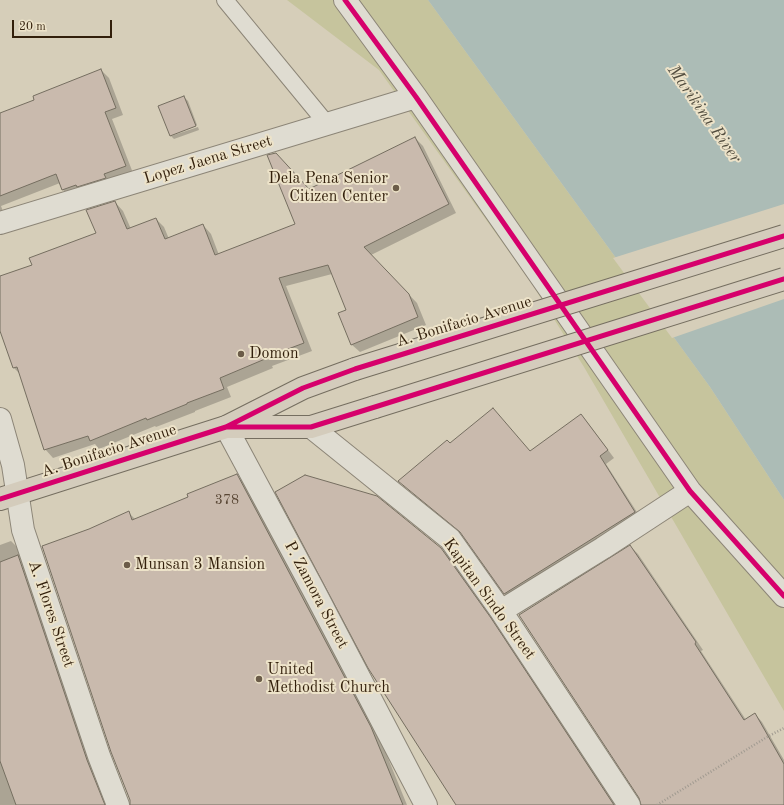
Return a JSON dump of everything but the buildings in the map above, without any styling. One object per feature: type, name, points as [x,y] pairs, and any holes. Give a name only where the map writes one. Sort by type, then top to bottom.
[{"type":"main road","name":"A. Bonifacio Avenue","points":[[9,496],[226,427],[302,388],[355,369],[784,236]]},
{"type":"main road","name":"A. Bonifacio Avenue","points":[[226,427],[312,427],[784,279]]},
{"type":"street","points":[[345,0],[416,97],[690,491],[784,596]]},
{"type":"street","name":"Lopez Jaena Street","points":[[0,223],[416,97]]},
{"type":"street","name":"A. Flores Street","points":[[0,419],[13,465],[9,496],[23,530],[97,748],[118,805]]},
{"type":"street","name":"P. Zamora Street","points":[[226,427],[426,805]]},
{"type":"street","name":"Kapitan Sindo Street","points":[[312,427],[450,539],[501,610],[629,805]]},
{"type":"street","points":[[501,610],[603,548],[690,491]]},
{"type":"lane","points":[[225,0],[327,124]]},
{"type":"path","points":[[656,805],[766,737],[784,728]]},
{"type":"shaded area","points":[[287,0],[428,0],[710,387],[784,500],[784,711],[584,367],[532,284],[379,70]]},
{"type":"water","name":"Marikina River","points":[[428,0],[784,0],[784,500],[710,387]]},
{"type":"pier","points":[[784,204],[784,299],[672,338],[613,258]]},
{"type":"cycle path","points":[[345,0],[416,97],[690,491],[784,596]]},
{"type":"cycle path","points":[[0,499],[226,427],[303,388],[355,369],[784,236]]},
{"type":"cycle path","points":[[228,427],[311,427],[784,279]]},
{"type":"place","name":"Dela Pena Senior Citizen Center","points":[[396,188]]},
{"type":"place","name":"Domon","points":[[241,354]]},
{"type":"place","name":"Munsan 3 Mansion","points":[[127,565]]},
{"type":"place","name":"United Methodist Church","points":[[259,679]]}]
